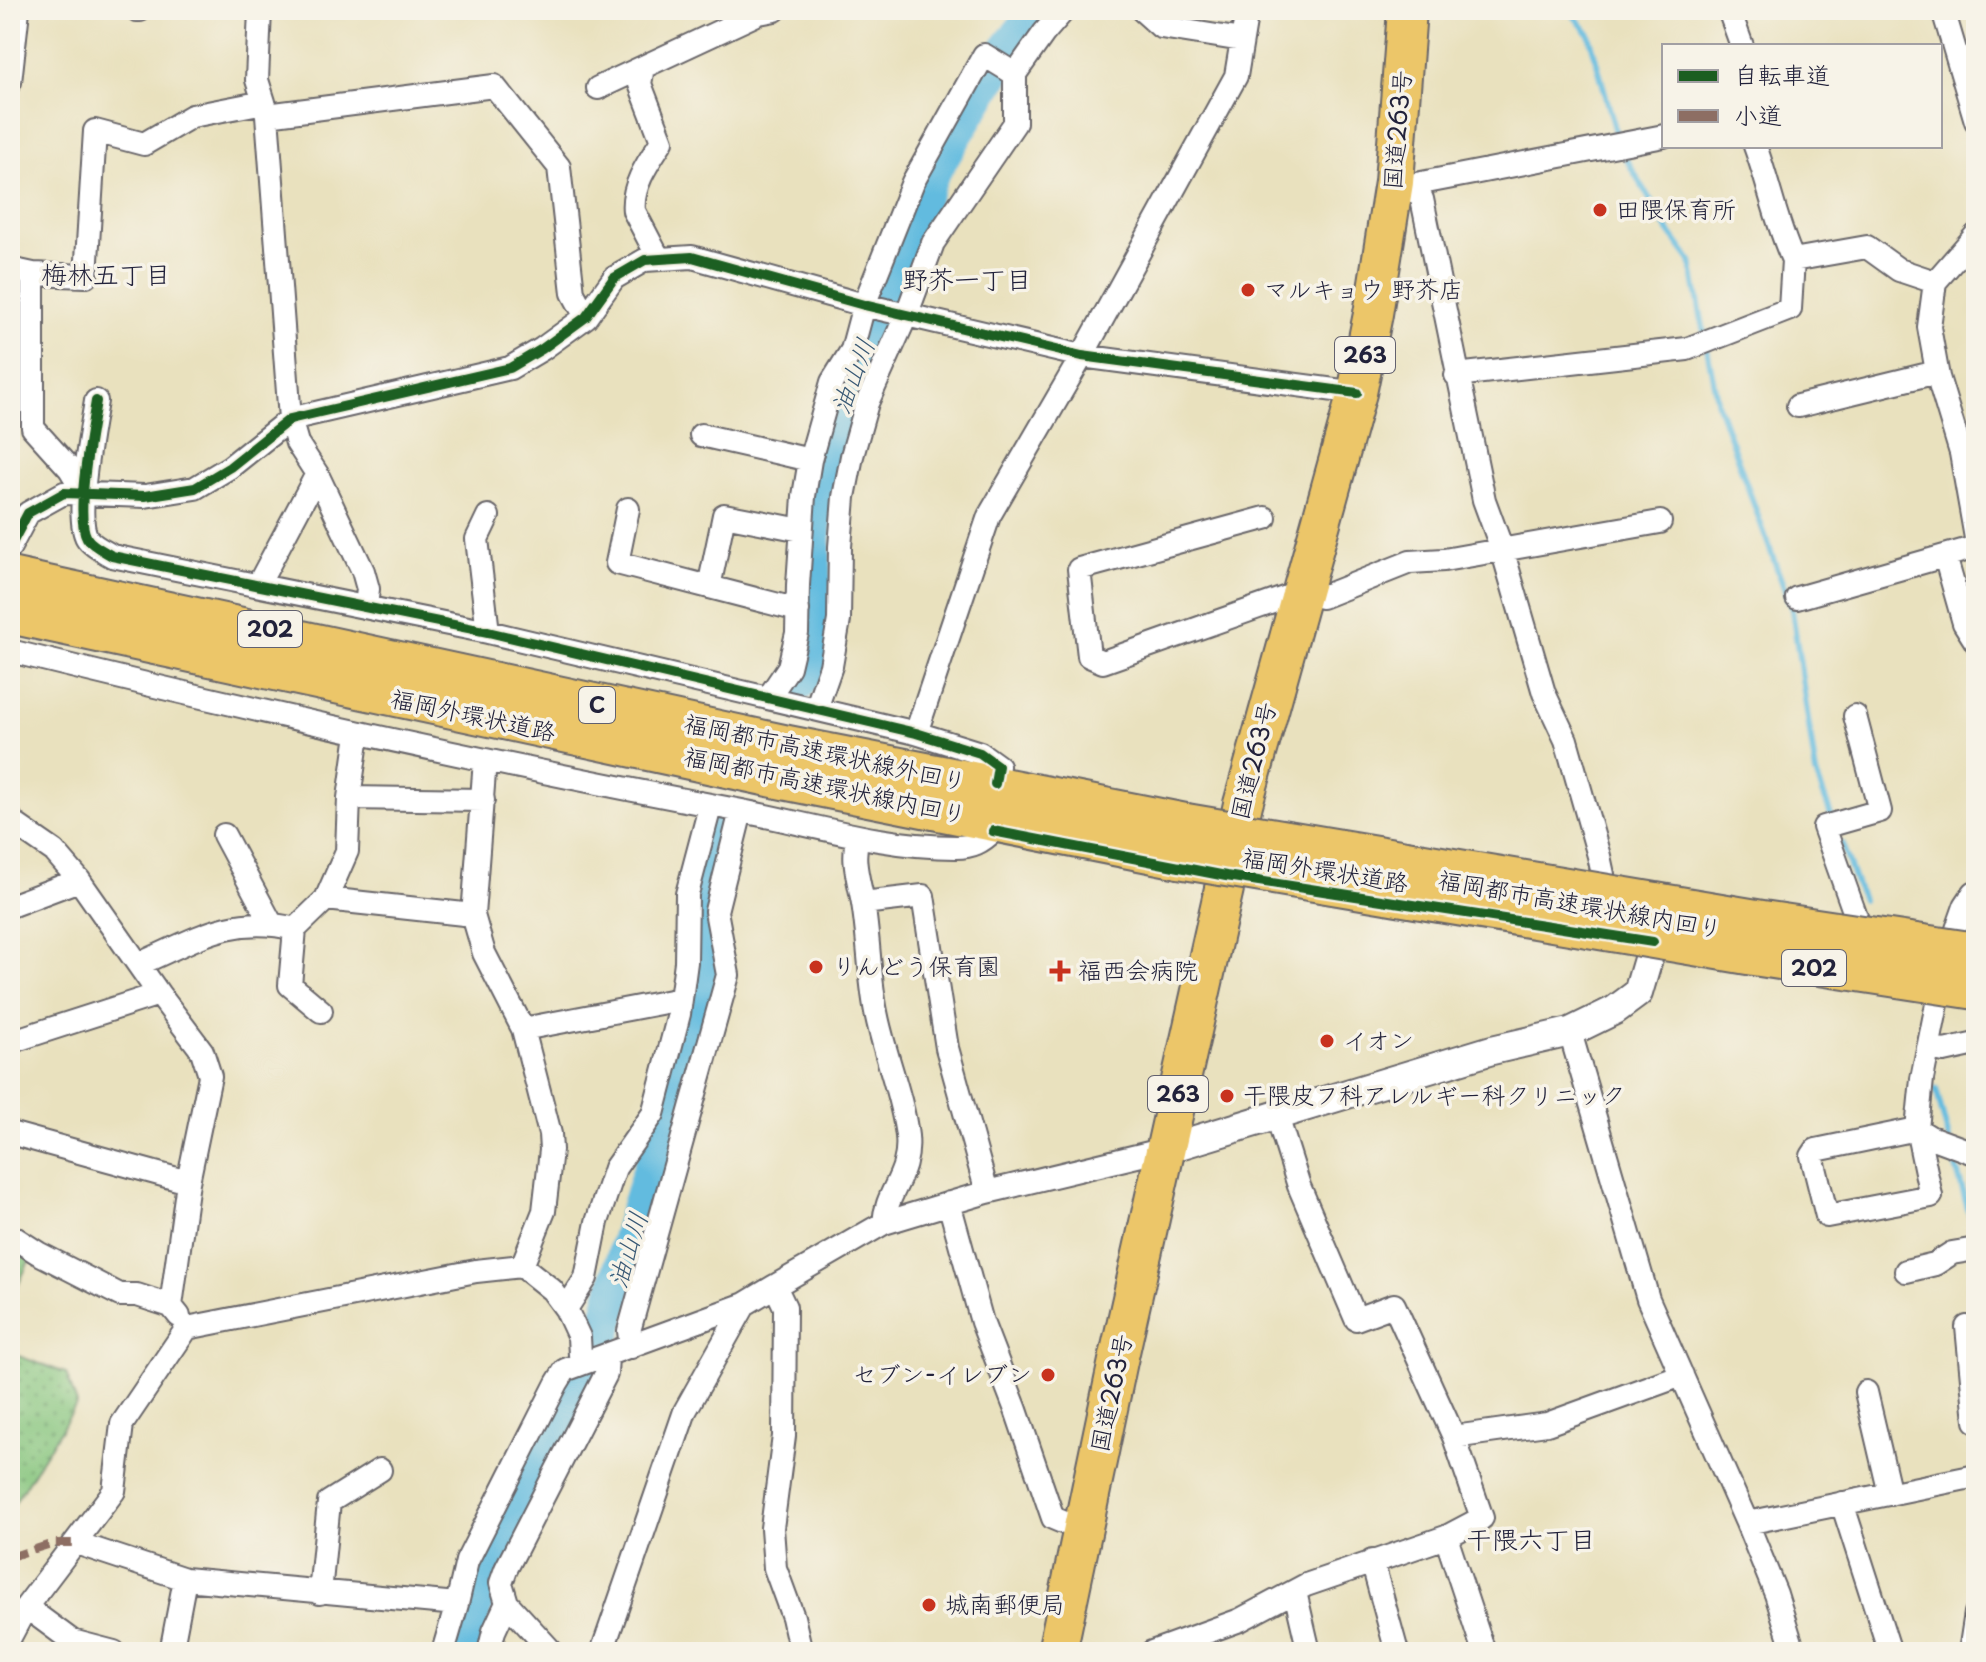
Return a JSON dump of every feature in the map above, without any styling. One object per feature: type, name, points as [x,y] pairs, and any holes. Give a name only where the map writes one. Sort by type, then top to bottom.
[{"type":"highway","name":"国道263号","points":[[1057,1652],[1237,828],[1357,393],[1403,184],[1407,10]]},
{"type":"highway","points":[[10,553],[771,719]]},
{"type":"highway","name":"福岡外環状道路","points":[[10,578],[530,683],[771,719],[995,784],[1607,893],[1969,945]]},
{"type":"highway","name":"福岡都市高速環状線外回り","points":[[10,578],[773,743],[1186,825],[1762,922],[1969,945]]},
{"type":"highway","name":"福岡外環状道路","points":[[10,614],[514,725],[736,794],[993,831],[1226,876],[1964,991]]},
{"type":"highway","name":"福岡都市高速環状線内回り","points":[[10,614],[767,775],[1179,857],[1964,991]]},
{"type":"highway","points":[[10,638],[563,757],[659,773],[736,794]]},
{"type":"street","points":[[10,82],[18,10]]},
{"type":"street","points":[[260,10],[257,80],[265,108],[290,419],[297,443],[317,474],[363,571],[368,589],[366,607]]},
{"type":"street","points":[[816,709],[831,666],[839,620],[844,497],[867,403],[906,316],[933,243],[1015,123],[1015,74],[1064,10]]},
{"type":"street","points":[[1142,10],[1161,27],[1242,40]]},
{"type":"street","points":[[916,733],[989,516],[1082,356],[1236,76],[1247,10]]},
{"type":"street","points":[[1729,10],[1741,44]]},
{"type":"street","points":[[1943,10],[1951,81],[1976,121]]},
{"type":"street","points":[[598,88],[764,11]]},
{"type":"street","points":[[771,719],[797,633],[801,530],[810,460],[832,382],[852,350],[864,305],[913,182],[984,55],[1015,74]]},
{"type":"street","points":[[643,67],[640,84],[662,141],[645,167],[633,202],[634,211],[659,259]]},
{"type":"street","points":[[10,269],[33,274],[86,276],[95,131],[144,144],[192,116],[494,86],[559,167],[573,293],[586,317]]},
{"type":"street","points":[[1403,184],[1662,136]]},
{"type":"street","points":[[1456,375],[1687,349],[1790,309],[1793,260],[1780,232],[1756,148]]},
{"type":"street","points":[[1403,184],[1422,199],[1484,500],[1502,549],[1544,693],[1566,740],[1607,893]]},
{"type":"street","points":[[1976,235],[1935,282],[1929,327],[1937,372],[1961,453],[1976,538]]},
{"type":"street","points":[[1793,260],[1867,247],[1899,270],[1935,282]]},
{"type":"street","points":[[10,547],[28,513],[64,493],[145,496],[195,488],[230,467],[290,419],[510,368],[586,317],[614,278],[645,260],[692,257],[906,316],[1082,356],[1357,393]]},
{"type":"street","points":[[33,274],[33,428],[70,469],[84,492]]},
{"type":"street","points":[[1798,406],[1937,372]]},
{"type":"street","points":[[96,401],[82,525],[87,540],[112,556],[488,632],[771,719],[816,709],[916,733],[980,753],[998,766],[995,784]]},
{"type":"street","points":[[701,435],[810,460]]},
{"type":"street","points":[[258,585],[317,474]]},
{"type":"street","points":[[628,509],[617,563],[798,610]]},
{"type":"street","points":[[709,587],[724,515],[801,530]]},
{"type":"street","points":[[488,516],[477,539],[488,632]]},
{"type":"street","points":[[1265,518],[1079,569],[1089,656],[1103,662],[1301,592],[1322,597],[1410,562],[1444,560],[1660,522]]},
{"type":"street","points":[[1797,598],[1976,547]]},
{"type":"street","points":[[1945,556],[1964,623],[1976,642]]},
{"type":"street","points":[[10,651],[358,734],[485,760],[736,794],[858,837],[957,847],[981,844],[993,831]]},
{"type":"street","points":[[1855,716],[1880,811],[1833,825],[1860,928]]},
{"type":"street","points":[[321,1011],[290,985],[295,929],[326,899],[347,851],[349,798],[358,734]]},
{"type":"street","points":[[485,760],[473,915],[484,953],[523,1029],[550,1134],[544,1211],[522,1266]]},
{"type":"street","points":[[566,1309],[586,1278],[597,1222],[615,1168],[653,1114],[681,999],[686,962],[687,894],[736,794]]},
{"type":"street","points":[[631,1347],[629,1331],[728,975],[716,911],[736,794]]},
{"type":"street","points":[[349,798],[483,800]]},
{"type":"street","points":[[10,817],[12,822],[54,851],[79,880],[202,1051],[210,1076],[188,1182],[171,1306]]},
{"type":"street","points":[[224,835],[271,923]]},
{"type":"street","points":[[858,837],[853,852],[863,903],[876,1013],[894,1071],[907,1138],[907,1165],[885,1209],[884,1223]]},
{"type":"street","points":[[10,906],[79,880]]},
{"type":"street","points":[[1968,1152],[1924,1133],[1816,1150],[1812,1156],[1827,1216],[1931,1196],[1924,1133],[1922,1079],[1928,1048],[1964,991],[1976,895]]},
{"type":"street","points":[[863,903],[923,896],[947,1048],[987,1192]]},
{"type":"street","points":[[326,899],[473,915]]},
{"type":"street","points":[[139,964],[228,925],[271,923],[295,929]]},
{"type":"street","points":[[443,1652],[467,1561],[565,1370],[745,1304],[884,1223],[987,1192],[1166,1149],[1492,1050],[1570,1032],[1615,1010],[1638,993],[1653,942]]},
{"type":"street","points":[[10,1042],[159,994]]},
{"type":"street","points":[[523,1029],[681,999]]},
{"type":"street","points":[[1570,1032],[1648,1299],[1747,1523],[1776,1594],[1794,1652]]},
{"type":"street","points":[[1928,1048],[1944,1051],[1976,1044]]},
{"type":"street","points":[[1152,1652],[1240,1620],[1306,1585],[1446,1537],[1482,1518],[1454,1437],[1394,1305],[1356,1319],[1299,1186],[1277,1116]]},
{"type":"street","points":[[10,1133],[188,1182]]},
{"type":"street","points":[[949,1203],[982,1322],[1053,1518],[1084,1531]]},
{"type":"street","points":[[10,1235],[120,1295],[137,1295],[171,1306],[187,1328]]},
{"type":"street","points":[[1906,1271],[1935,1264],[1952,1253],[1973,1249]]},
{"type":"street","points":[[10,1637],[26,1607],[114,1491],[122,1424],[187,1328],[476,1271],[522,1266],[552,1290],[566,1309],[579,1337],[580,1355],[584,1363]]},
{"type":"street","points":[[775,1286],[785,1307],[784,1436],[772,1528],[775,1568],[793,1617],[801,1652]]},
{"type":"street","points":[[602,1652],[685,1411],[745,1304]]},
{"type":"street","points":[[1967,1327],[1976,1421]]},
{"type":"street","points":[[552,1652],[507,1603],[501,1583],[606,1374],[607,1356]]},
{"type":"street","points":[[1454,1437],[1547,1424],[1682,1375]]},
{"type":"street","points":[[1866,1392],[1890,1494]]},
{"type":"street","points":[[320,1593],[329,1502],[380,1470]]},
{"type":"street","points":[[1747,1523],[1976,1476]]},
{"type":"street","points":[[1842,1503],[1890,1652]]},
{"type":"street","points":[[1446,1537],[1484,1652]]},
{"type":"street","points":[[76,1543],[185,1579],[457,1604]]},
{"type":"street","points":[[1372,1561],[1397,1652]]},
{"type":"street","points":[[171,1652],[185,1579]]},
{"type":"street","points":[[1295,1592],[1309,1652]]},
{"type":"street","points":[[489,1652],[494,1631],[507,1603]]},
{"type":"street","points":[[26,1607],[72,1641],[114,1652]]},
{"type":"street","points":[[1970,1652],[1976,1613]]},
{"type":"green space","points":[[10,1244],[31,1257],[10,1303]]},
{"type":"green space","points":[[10,1353],[66,1373],[77,1404],[10,1510]]},
{"type":"waterway","name":"油山川","points":[[798,684],[811,660],[814,496],[833,428],[859,370],[883,295],[931,174],[1005,53],[1039,10]]},
{"type":"waterway","points":[[1569,10],[1589,34],[1618,140]]},
{"type":"waterway","points":[[1621,150],[1666,227],[1691,261],[1705,337]]},
{"type":"waterway","points":[[1707,348],[1718,405],[1792,610],[1816,774],[1832,818]]},
{"type":"waterway","name":"油山川","points":[[464,1652],[480,1582],[567,1401],[604,1332],[630,1235],[695,1026],[705,979],[698,918],[723,828]]},
{"type":"waterway","points":[[1842,844],[1862,900]]},
{"type":"waterway","points":[[1936,1089],[1949,1139]]},
{"type":"waterway","points":[[1951,1150],[1976,1237]]},
{"type":"marked path","points":[[10,1557],[54,1543],[76,1543]]},
{"type":"cycle path","points":[[10,547],[28,513],[64,493],[145,496],[195,488],[230,467],[290,419],[510,368],[586,317],[614,278],[645,260],[692,257],[864,305],[1082,356],[1357,393]]},
{"type":"cycle path","points":[[96,401],[85,471],[83,527],[89,541],[112,556],[488,632],[916,733],[980,753],[998,766],[995,784]]},
{"type":"cycle path","points":[[993,831],[1226,876],[1653,942]]},
{"type":"place","name":"田隈保育所","points":[[1600,210]]},
{"type":"place","name":"マルキョウ 野芥店","points":[[1248,290]]},
{"type":"place","name":"りんどう保育園","points":[[816,967]]},
{"type":"place","name":"福西会病院","points":[[1060,971]]},
{"type":"place","name":"イオン","points":[[1327,1041]]},
{"type":"place","name":"干隈皮フ科アレルギー科クリニック","points":[[1227,1096]]},
{"type":"place","name":"セブン-イレブン","points":[[1048,1375]]},
{"type":"place","name":"城南郵便局","points":[[929,1605]]},
{"type":"district","name":"梅林五丁目","points":[[106,275]]},
{"type":"district","name":"野芥一丁目","points":[[967,280]]},
{"type":"district","name":"干隈六丁目","points":[[1531,1540]]}]
